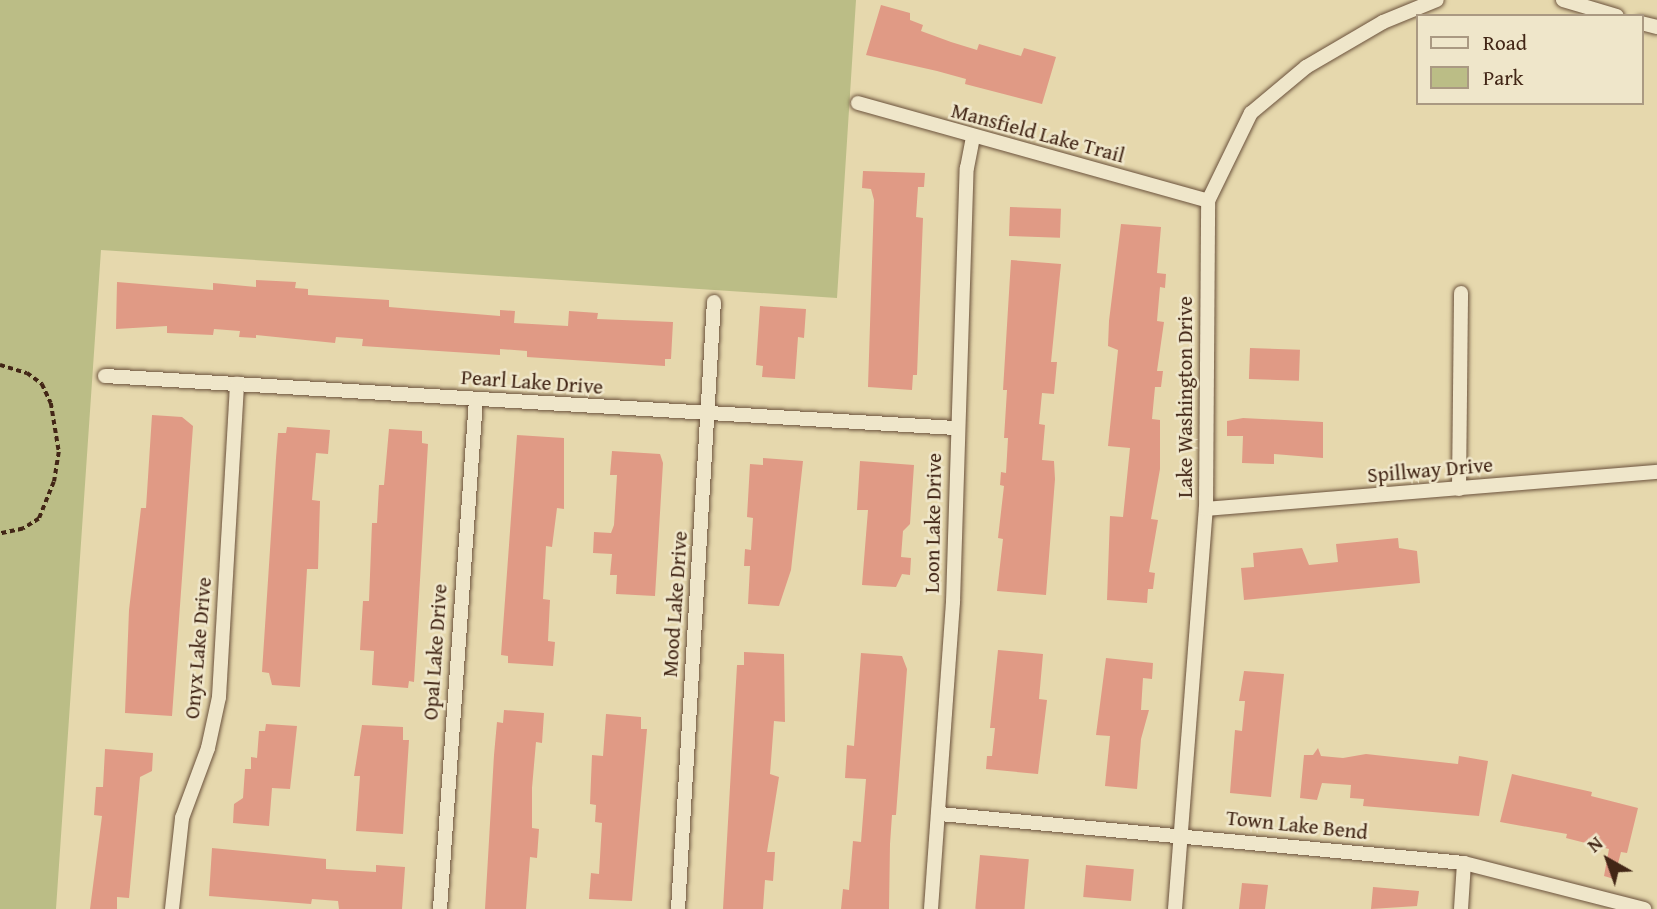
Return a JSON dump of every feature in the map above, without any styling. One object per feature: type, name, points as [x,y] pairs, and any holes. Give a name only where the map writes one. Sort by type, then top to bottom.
[{"type":"street","name":"Lake Washington Drive","points":[[1175,909],[1206,509],[1208,201],[1251,113],[1306,66],[1383,22],[1437,0]]},
{"type":"street","points":[[1563,0],[1610,14]]},
{"type":"street","name":"Mansfield Lake Trail","points":[[858,103],[1208,201]]},
{"type":"street","name":"Loon Lake Drive","points":[[930,909],[940,814],[953,602],[956,428],[967,168],[972,137]]},
{"type":"street","points":[[1459,489],[1461,293]]},
{"type":"street","name":"Mood Lake Drive","points":[[678,909],[715,302]]},
{"type":"street","name":"Pearl Lake Drive","points":[[105,376],[708,416],[956,428]]},
{"type":"street","name":"Onyx Lake Drive","points":[[172,909],[182,818],[208,748],[219,697],[237,384]]},
{"type":"street","name":"Opal Lake Drive","points":[[440,909],[475,399]]},
{"type":"street","name":"Spillway Drive","points":[[1206,509],[1657,472]]},
{"type":"street","name":"Town Lake Bend","points":[[940,814],[1181,834],[1464,863],[1644,909]]},
{"type":"street","points":[[1461,909],[1464,863]]},
{"type":"path","points":[[0,365],[27,373],[42,384],[51,403],[59,452],[54,482],[38,519],[23,529],[0,534]]},
{"type":"green space","points":[[0,0],[856,0],[837,298],[101,250],[56,909],[0,909]]},
{"type":"building","points":[[881,5],[910,13],[910,20],[923,25],[921,31],[977,50],[979,44],[1021,56],[1024,48],[1056,57],[1042,104],[965,84],[966,79],[866,55]]},
{"type":"building","points":[[863,171],[925,173],[924,187],[918,187],[916,217],[923,218],[917,375],[913,375],[912,390],[868,387],[874,200],[871,189],[862,188]]},
{"type":"building","points":[[1010,207],[1061,209],[1060,238],[1009,236]]},
{"type":"building","points":[[1121,224],[1161,227],[1157,273],[1166,274],[1165,288],[1160,287],[1157,321],[1164,322],[1157,371],[1163,371],[1161,387],[1155,387],[1152,419],[1160,420],[1160,469],[1151,519],[1158,520],[1149,572],[1155,573],[1153,589],[1148,589],[1147,603],[1107,600],[1110,516],[1123,517],[1130,448],[1108,446],[1118,350],[1108,346],[1109,321]]},
{"type":"building","points":[[1011,260],[1061,264],[1051,362],[1057,362],[1054,394],[1042,393],[1039,424],[1045,425],[1042,460],[1054,461],[1055,479],[1046,595],[997,591],[1003,539],[998,538],[1004,486],[1000,485],[1001,472],[1006,473],[1008,438],[1004,438],[1007,390],[1003,390]]},
{"type":"building","points":[[256,280],[296,282],[295,288],[308,289],[308,295],[389,300],[389,307],[500,316],[500,310],[515,311],[514,323],[568,326],[569,311],[598,313],[597,319],[673,322],[671,359],[665,359],[665,366],[527,357],[527,351],[500,349],[500,355],[362,346],[363,339],[336,337],[335,343],[256,335],[256,338],[239,337],[240,331],[214,329],[213,335],[167,333],[167,326],[116,329],[117,282],[213,290],[213,283],[256,287]]},
{"type":"building","points":[[760,306],[806,309],[804,338],[798,337],[795,379],[762,377],[763,366],[756,365]]},
{"type":"building","points":[[1250,348],[1300,350],[1299,381],[1249,379]]},
{"type":"building","points":[[152,415],[182,417],[193,426],[172,716],[125,713],[129,610],[141,508],[146,508]]},
{"type":"building","points":[[1243,418],[1323,422],[1323,458],[1274,454],[1274,464],[1242,463],[1243,436],[1227,436],[1227,421]]},
{"type":"building","points":[[287,427],[330,430],[328,454],[316,453],[312,500],[320,501],[318,569],[307,569],[300,687],[272,685],[269,673],[262,672],[278,433],[286,433]]},
{"type":"building","points":[[389,429],[422,431],[422,443],[428,444],[414,682],[409,681],[408,688],[372,685],[374,651],[360,650],[363,601],[369,601],[372,523],[377,523],[379,485],[384,485]]},
{"type":"building","points":[[517,435],[564,438],[564,509],[557,508],[552,547],[546,546],[543,599],[550,600],[548,641],[555,642],[553,666],[508,663],[508,656],[501,655]]},
{"type":"building","points":[[612,451],[660,454],[663,463],[655,596],[616,594],[617,575],[610,575],[612,554],[593,553],[594,532],[611,533],[614,525],[617,475],[610,475]]},
{"type":"building","points":[[763,458],[803,461],[791,570],[779,606],[748,604],[750,566],[744,566],[745,549],[751,550],[753,518],[747,517],[750,464],[763,465]]},
{"type":"building","points":[[860,461],[914,465],[910,524],[903,531],[901,557],[911,558],[910,575],[902,574],[896,587],[862,585],[868,510],[857,510]]},
{"type":"building","points":[[1398,538],[1399,548],[1417,551],[1420,583],[1244,600],[1241,568],[1254,567],[1253,553],[1302,548],[1309,565],[1338,562],[1336,544]]},
{"type":"building","points":[[998,650],[1043,654],[1039,699],[1047,700],[1038,774],[986,769],[987,756],[992,756],[995,728],[990,728]]},
{"type":"building","points":[[744,652],[784,654],[785,722],[774,721],[770,774],[779,777],[767,852],[775,852],[773,881],[765,880],[763,909],[723,909],[737,665],[744,665]]},
{"type":"building","points":[[861,653],[902,656],[907,669],[896,815],[892,815],[889,909],[841,909],[843,889],[849,890],[853,841],[861,842],[866,779],[845,778],[847,745],[854,746]]},
{"type":"building","points":[[1106,658],[1153,663],[1152,679],[1143,678],[1141,710],[1149,710],[1141,739],[1137,789],[1105,786],[1110,736],[1096,735]]},
{"type":"building","points":[[1244,671],[1284,674],[1271,797],[1230,793],[1235,730],[1242,731],[1245,701],[1239,701]]},
{"type":"building","points":[[504,710],[544,713],[542,743],[536,742],[532,788],[532,828],[539,829],[537,858],[530,857],[526,909],[485,909],[497,722],[503,723]]},
{"type":"building","points":[[606,714],[641,717],[641,729],[647,729],[632,901],[589,899],[591,873],[599,874],[602,823],[595,822],[596,805],[590,804],[592,755],[603,756]]},
{"type":"building","points":[[266,724],[297,726],[290,789],[272,788],[269,826],[233,823],[234,804],[243,798],[245,769],[251,769],[251,757],[257,758],[259,731],[265,731]]},
{"type":"building","points":[[362,725],[403,727],[403,740],[409,740],[403,834],[356,831],[360,776],[354,776]]},
{"type":"building","points":[[1318,748],[1321,756],[1343,758],[1366,754],[1458,764],[1459,756],[1488,761],[1479,816],[1363,806],[1364,799],[1350,798],[1351,785],[1322,783],[1317,800],[1300,798],[1304,755],[1313,755]]},
{"type":"building","points":[[105,749],[153,753],[152,771],[140,777],[129,898],[117,897],[117,909],[90,909],[102,816],[94,815],[96,787],[103,787]]},
{"type":"building","points":[[1512,774],[1592,792],[1591,796],[1638,808],[1627,853],[1621,852],[1614,879],[1604,876],[1609,849],[1566,838],[1567,834],[1500,822]]},
{"type":"building","points":[[212,848],[326,859],[326,869],[376,872],[376,865],[405,867],[402,909],[339,909],[338,901],[312,899],[311,904],[209,896]]},
{"type":"building","points":[[980,855],[1029,859],[1024,909],[975,909]]},
{"type":"building","points":[[1086,865],[1134,869],[1131,901],[1083,897]]},
{"type":"building","points":[[1242,883],[1268,885],[1265,909],[1239,909]]},
{"type":"building","points":[[1373,887],[1419,891],[1417,906],[1371,909]]}]
